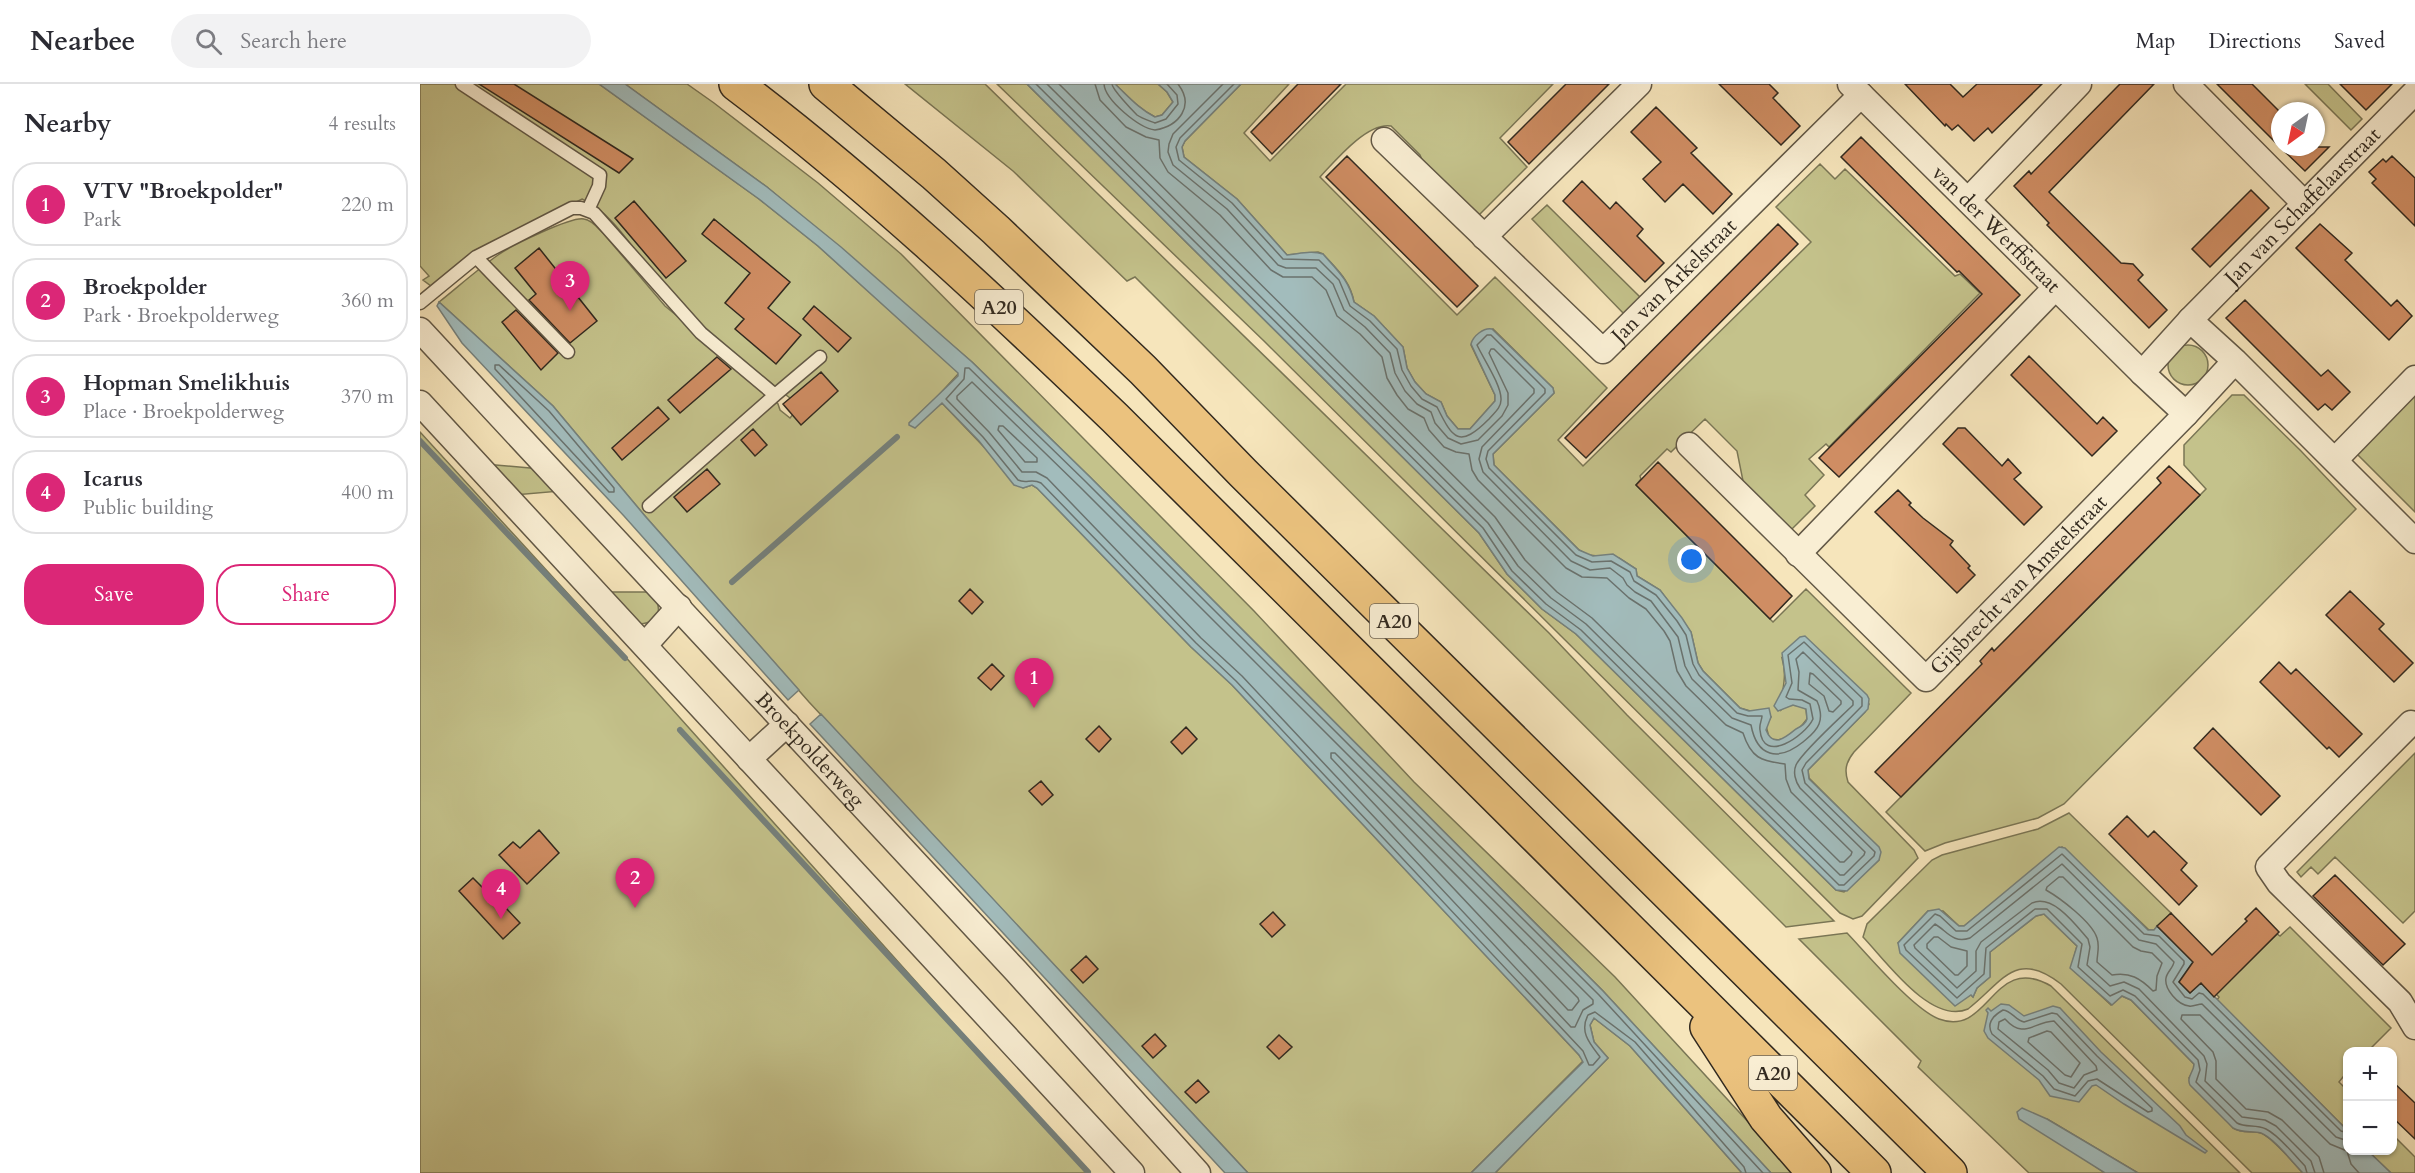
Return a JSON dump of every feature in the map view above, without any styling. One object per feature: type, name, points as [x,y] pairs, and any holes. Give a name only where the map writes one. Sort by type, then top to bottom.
[{"type":"highway","name":"A20","points":[[736,84],[900,216],[1017,323],[1874,1173]]},
{"type":"highway","name":"A20","points":[[826,84],[934,174],[1143,370],[1243,473],[1950,1173]]},
{"type":"highway","name":"A20","points":[[1672,973],[1766,1118],[1814,1173]]},
{"type":"street","points":[[1484,237],[1639,84]]},
{"type":"street","points":[[1968,200],[2079,84]]},
{"type":"street","points":[[2186,84],[2305,204]]},
{"type":"street","name":"Jan van Arkelstraat","points":[[1384,140],[1603,351],[1856,90]]},
{"type":"street","name":"van der Werffstraat","points":[[1856,90],[2055,288],[2186,414]]},
{"type":"street","name":"Jan van Schaffelaarstraat","points":[[2190,320],[2415,92]]},
{"type":"street","points":[[1798,554],[2055,288]]},
{"type":"street","points":[[2142,373],[2190,320],[2235,361],[2415,541]]},
{"type":"street","name":"Broekpolderweg","points":[[420,330],[1009,962],[1198,1173]]},
{"type":"street","points":[[2186,414],[2235,361]]},
{"type":"street","points":[[2335,460],[2415,378]]},
{"type":"street","points":[[420,403],[1132,1173]]},
{"type":"street","name":"Gijsbrecht van Amstelstraat","points":[[1689,445],[1926,679],[2186,414]]},
{"type":"street","points":[[645,645],[679,607]]},
{"type":"street","points":[[2411,723],[2268,867],[2279,883],[2408,994],[2415,1027]]},
{"type":"street","points":[[749,759],[788,724]]},
{"type":"lane","points":[[462,84],[600,175],[599,186],[588,210]]},
{"type":"lane","points":[[420,303],[476,257],[572,208],[581,208],[594,213],[701,333],[775,395]]},
{"type":"lane","points":[[476,257],[568,352]]},
{"type":"lane","points":[[649,506],[820,357]]},
{"type":"shaded area","points":[[420,84],[599,84],[759,199],[818,246],[959,373],[909,423],[928,415],[942,403],[1023,488],[1032,485],[1037,488],[1191,647],[1232,685],[1583,1061],[1471,1173],[1248,1173],[809,702],[645,516],[553,406],[439,302],[505,251],[567,222],[584,219],[595,224],[665,306],[749,375],[778,404],[780,410],[790,418],[800,406],[710,332],[651,271],[611,221],[582,199],[469,255],[431,286],[423,280],[429,276],[420,266]]},
{"type":"shaded area","points":[[625,84],[687,84],[818,183],[901,254],[1254,611],[1414,782],[1615,977],[1795,1173],[1771,1173],[1603,991],[1090,477],[972,362],[767,187]]},
{"type":"shaded area","points":[[905,84],[985,84],[1549,633],[1627,715],[1834,921],[1786,927],[1135,277],[1127,281],[1013,171]]},
{"type":"shaded area","points":[[997,84],[1027,84],[1479,533],[1507,574],[1542,609],[1576,634],[1836,890],[1844,892],[1879,860],[1878,847],[1809,778],[1808,770],[1865,712],[1869,704],[1782,658],[1784,678],[1781,710],[1790,706],[1803,707],[1806,709],[1807,719],[1790,736],[1779,740],[1769,737],[1766,726],[1771,717],[1740,708],[1703,671],[1698,663],[1691,632],[1660,590],[1637,576],[1636,569],[1619,558],[1588,555],[1579,550],[1494,465],[1493,454],[1554,393],[1553,388],[1493,329],[1471,345],[1495,395],[1495,401],[1470,429],[1458,429],[1447,416],[1441,402],[1426,394],[1415,382],[1407,368],[1403,347],[1374,316],[1354,302],[1346,281],[1323,254],[1318,252],[1287,255],[1237,199],[1184,157],[1182,147],[1185,141],[1241,84],[1289,84],[1244,133],[1270,161],[1346,84],[1553,84],[1500,138],[1527,167],[1478,216],[1427,172],[1420,155],[1391,126],[1382,126],[1362,136],[1320,177],[1457,315],[1495,277],[1607,388],[1558,440],[1583,466],[1811,242],[1776,207],[1820,164],[1835,179],[1845,169],[1955,276],[1960,274],[1980,293],[1829,447],[1826,444],[1809,459],[1824,475],[1805,495],[1815,506],[1791,530],[1743,481],[1737,451],[1705,419],[1671,452],[1667,449],[1640,476],[1641,479],[1636,485],[1773,622],[1806,589],[1911,693],[1854,752],[1848,763],[1846,774],[1848,782],[1914,850],[1918,858],[1862,916],[1853,919],[1840,913],[1264,341]]},
{"type":"shaded area","points":[[1115,84],[1158,84],[1173,102],[1162,115],[1155,117],[1129,98]]},
{"type":"shaded area","points":[[2305,84],[2328,84],[2362,119],[2351,130]]},
{"type":"shaded area","points":[[1547,205],[1642,299],[1625,315],[1532,219]]},
{"type":"shaded area","points":[[2188,345],[2202,351],[2208,365],[2202,379],[2188,385],[2174,379],[2168,365],[2174,351]]},
{"type":"shaded area","points":[[2415,393],[2415,512],[2355,452]]},
{"type":"shaded area","points":[[2232,395],[2244,395],[2356,509],[2064,804],[2038,818],[1945,843],[1925,851],[1886,812],[2206,489],[2184,465],[2184,445]]},
{"type":"shaded area","points":[[420,432],[613,643],[1087,1173],[420,1173]]},
{"type":"shaded area","points":[[484,464],[541,469],[561,491],[514,495]]},
{"type":"shaded area","points":[[603,592],[652,592],[658,613],[653,620],[640,624]]},
{"type":"shaded area","points":[[2415,753],[2415,911],[2403,923],[2335,857],[2318,874],[2311,867],[2301,877],[2297,872]]},
{"type":"shaded area","points":[[2069,813],[2171,913],[2154,930],[2149,930],[2062,847],[1964,926],[1959,926],[1943,911],[1928,911],[1898,943],[1968,996],[1973,997],[1977,988],[1990,977],[1990,952],[2036,916],[2044,914],[2077,946],[2071,968],[2111,1005],[2122,996],[2131,1000],[2194,1064],[2194,1070],[2189,1078],[2233,1128],[2266,1136],[2303,1173],[2252,1173],[2061,984],[2045,974],[2032,969],[2020,969],[2000,980],[1968,1009],[1954,1011],[1939,1008],[1910,988],[1863,937],[1867,924],[1932,860],[1942,855],[2038,829]]},
{"type":"shaded area","points":[[2290,927],[2391,1028],[2372,1047],[2343,1047],[2343,1077],[2339,1082],[2343,1086],[2343,1126],[2217,1000],[2219,997],[2216,994],[2277,934],[2280,936]]},
{"type":"shaded area","points":[[1847,933],[1904,993],[1939,1019],[1956,1022],[1970,1017],[2003,987],[2016,979],[2031,978],[2051,986],[2240,1173],[2138,1173],[2047,1119],[2080,1156],[2105,1173],[2029,1173],[1918,1067],[1921,1061],[1799,939]]},
{"type":"shaded area","points":[[1594,1018],[1630,1046],[1742,1173],[1495,1173],[1608,1058],[1594,1042],[1590,1025]]},
{"type":"shaded area","points":[[2397,1139],[2415,1157],[2415,1173],[2391,1173],[2372,1155],[2397,1155]]},
{"type":"water","points":[[599,84],[625,84],[767,187],[841,247],[972,362],[1090,477],[1603,991],[1771,1173],[1742,1173],[1630,1046],[1594,1018],[1590,1025],[1594,1042],[1608,1058],[1495,1173],[1471,1173],[1583,1062],[1579,1055],[1232,685],[1191,647],[1037,488],[1032,485],[1023,488],[1014,485],[979,441],[942,403],[915,428],[909,425],[958,376],[958,373],[818,246],[759,199]]},
{"type":"water","points":[[1027,84],[1115,84],[1155,117],[1162,115],[1173,102],[1158,84],[1241,84],[1185,141],[1182,147],[1184,157],[1237,199],[1287,255],[1310,252],[1323,254],[1346,281],[1354,302],[1374,316],[1403,347],[1407,368],[1415,382],[1426,394],[1441,402],[1447,416],[1458,429],[1470,429],[1495,401],[1495,395],[1471,344],[1482,331],[1492,329],[1553,388],[1554,393],[1493,454],[1494,465],[1579,550],[1593,556],[1613,554],[1636,569],[1637,576],[1660,590],[1691,632],[1698,663],[1703,671],[1740,708],[1749,711],[1769,708],[1771,717],[1766,730],[1772,739],[1776,740],[1784,738],[1804,723],[1807,719],[1806,709],[1793,705],[1778,711],[1774,706],[1786,683],[1782,653],[1800,637],[1805,636],[1867,695],[1868,709],[1808,770],[1809,779],[1879,847],[1881,852],[1879,860],[1847,891],[1836,890],[1576,634],[1542,609],[1507,574],[1479,533]]},
{"type":"water","points":[[439,302],[553,406],[645,516],[799,690],[788,700],[624,516],[462,343],[437,306]]},
{"type":"water","points":[[821,714],[1248,1173],[1225,1173],[810,724]]},
{"type":"water","points":[[2059,847],[2065,848],[2148,930],[2154,930],[2157,926],[2193,962],[2179,982],[2190,993],[2201,983],[2343,1126],[2343,1155],[2372,1155],[2391,1173],[2303,1173],[2266,1136],[2233,1128],[2190,1085],[2189,1079],[2194,1064],[2131,1000],[2122,996],[2112,1005],[2070,968],[2077,946],[2044,914],[2036,916],[1990,952],[1990,977],[1977,988],[1973,997],[1971,995],[1955,1006],[1900,953],[1898,943],[1928,911],[1939,909],[1959,926],[1964,926]]},
{"type":"water","points":[[2001,1004],[2009,1005],[2024,1016],[2053,1006],[2060,1008],[2101,1052],[2180,1126],[2186,1135],[2207,1151],[2205,1153],[2096,1085],[2092,1086],[2079,1102],[2050,1096],[2039,1080],[1988,1038],[1984,1031],[1988,1013],[1986,1010],[1988,1008],[1991,1011]]},
{"type":"water","points":[[2022,1108],[2047,1119],[2138,1173],[2105,1173],[2019,1119],[2017,1112]]},
{"type":"building","points":[[479,84],[514,84],[633,159],[619,173]]},
{"type":"building","points":[[1298,84],[1341,84],[1272,154],[1251,132]]},
{"type":"building","points":[[1566,84],[1609,84],[1529,164],[1508,142]]},
{"type":"building","points":[[1719,84],[1769,84],[1778,93],[1773,98],[1800,126],[1781,145]]},
{"type":"building","points":[[1905,84],[1950,84],[1963,97],[1977,84],[2042,84],[1992,133],[1988,128],[1974,141],[1958,125],[1952,130],[1946,124],[1945,126]]},
{"type":"building","points":[[2120,84],[2154,84],[2049,192],[2121,263],[2133,264],[2143,275],[2138,280],[2167,310],[2149,328],[2047,225],[2049,223],[2014,186],[2029,171],[2031,174]]},
{"type":"building","points":[[2217,84],[2252,84],[2271,103],[2271,138]]},
{"type":"building","points":[[2340,84],[2392,84],[2366,110]]},
{"type":"building","points":[[1656,107],[1697,148],[1691,153],[1732,194],[1713,214],[1683,184],[1665,202],[1643,179],[1661,162],[1631,132]]},
{"type":"building","points":[[1861,137],[2020,295],[1839,477],[1819,458],[1982,294],[1841,157]]},
{"type":"building","points":[[1347,156],[1478,286],[1457,307],[1326,177]]},
{"type":"building","points":[[2289,156],[2320,156],[2305,171]]},
{"type":"building","points":[[2392,156],[2415,178],[2415,226],[2372,183],[2376,179],[2369,172],[2383,159],[2386,162]]},
{"type":"building","points":[[1582,181],[1610,209],[1616,202],[1643,229],[1637,236],[1664,263],[1645,282],[1563,201]]},
{"type":"building","points":[[2251,190],[2269,208],[2210,267],[2192,249]]},
{"type":"building","points":[[634,201],[686,261],[666,278],[615,218]]},
{"type":"building","points":[[714,219],[790,282],[768,308],[801,335],[776,364],[735,329],[744,319],[725,303],[750,273],[702,234]]},
{"type":"building","points":[[1778,224],[1798,244],[1586,458],[1565,438]]},
{"type":"building","points":[[2320,224],[2352,253],[2345,260],[2391,306],[2397,300],[2412,316],[2389,340],[2296,248]]},
{"type":"building","points":[[539,248],[597,321],[570,343],[529,300],[536,294],[515,268]]},
{"type":"building","points":[[2245,300],[2321,376],[2328,370],[2350,392],[2332,410],[2325,404],[2318,410],[2226,318]]},
{"type":"building","points":[[814,306],[851,338],[838,352],[803,319]]},
{"type":"building","points":[[516,310],[558,353],[541,370],[502,322]]},
{"type":"building","points":[[2029,356],[2097,424],[2103,417],[2117,431],[2092,456],[2011,375]]},
{"type":"building","points":[[717,357],[731,369],[680,413],[668,400]]},
{"type":"building","points":[[821,372],[838,391],[801,425],[783,404]]},
{"type":"building","points":[[658,407],[669,419],[622,460],[612,448]]},
{"type":"building","points":[[1958,428],[1965,428],[2002,466],[2008,459],[2021,473],[2014,479],[2042,507],[2024,525],[1943,444]]},
{"type":"building","points":[[753,429],[767,445],[755,456],[741,440]]},
{"type":"building","points":[[1658,462],[1792,596],[1770,619],[1636,485]]},
{"type":"building","points":[[2169,466],[2200,495],[1901,797],[1875,772],[1982,664],[1980,661],[1992,648],[1994,651],[2161,483],[2157,478]]},
{"type":"building","points":[[707,469],[720,484],[687,512],[674,497]]},
{"type":"building","points":[[1898,490],[1923,518],[1953,541],[1950,545],[1970,566],[1968,568],[1975,575],[1957,593],[1875,512]]},
{"type":"building","points":[[970,589],[983,602],[972,614],[959,601]]},
{"type":"building","points":[[2350,591],[2384,624],[2379,629],[2413,663],[2394,682],[2326,615]]},
{"type":"building","points":[[2279,662],[2291,674],[2296,669],[2362,734],[2339,757],[2329,747],[2327,749],[2260,682]]},
{"type":"building","points":[[992,664],[1004,676],[991,690],[978,678]]},
{"type":"building","points":[[1099,726],[1111,739],[1099,752],[1086,739]]},
{"type":"building","points":[[1186,727],[1197,739],[1182,754],[1171,742]]},
{"type":"building","points":[[2213,728],[2280,796],[2261,815],[2194,748]]},
{"type":"building","points":[[1041,781],[1053,795],[1042,805],[1029,791]]},
{"type":"building","points":[[2127,816],[2148,837],[2154,831],[2187,863],[2181,870],[2197,886],[2179,905],[2109,834]]},
{"type":"building","points":[[539,830],[559,853],[527,884],[499,855],[513,842],[520,848]]},
{"type":"building","points":[[2335,875],[2405,944],[2383,965],[2313,896]]},
{"type":"building","points":[[473,878],[486,891],[488,889],[520,923],[503,939],[459,891]]},
{"type":"building","points":[[2256,908],[2279,932],[2214,997],[2201,983],[2190,993],[2179,982],[2193,962],[2157,926],[2171,913],[2212,955],[2247,921],[2245,919]]},
{"type":"building","points":[[1273,912],[1285,925],[1272,937],[1260,924]]},
{"type":"building","points":[[1086,956],[1098,969],[1083,983],[1071,970]]},
{"type":"building","points":[[1155,1034],[1166,1046],[1153,1058],[1142,1046]]},
{"type":"building","points":[[1279,1035],[1292,1047],[1279,1059],[1267,1047]]},
{"type":"building","points":[[1198,1080],[1209,1092],[1196,1103],[1185,1092]]},
{"type":"building","points":[[2397,1086],[2415,1103],[2415,1139],[2397,1122]]},
{"type":"waterway","points":[[732,582],[897,437]]},
{"type":"waterway","points":[[420,441],[625,658]]},
{"type":"waterway","points":[[680,730],[1088,1172]]},
{"type":"place","name":"Hopman Smelikhuis","points":[[570,311]]},
{"type":"place","name":"VTV \"Broekpolder\"","points":[[1034,708]]},
{"type":"place","name":"Broekpolder","points":[[635,908]]},
{"type":"place","name":"Icarus","points":[[501,919]]}]
